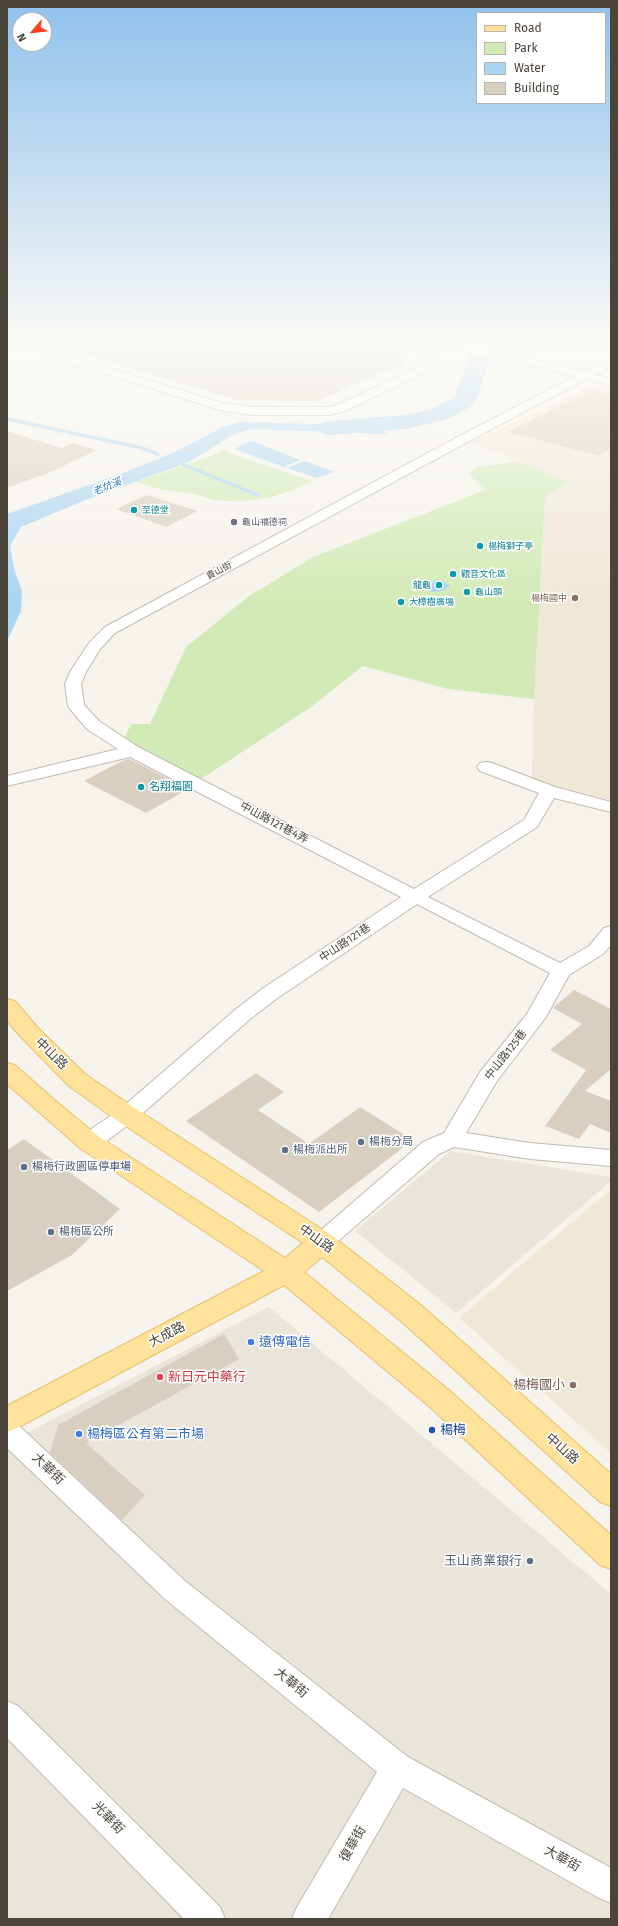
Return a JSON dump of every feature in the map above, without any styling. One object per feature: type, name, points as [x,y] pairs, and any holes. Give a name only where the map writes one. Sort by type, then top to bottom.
[{"type":"main road","name":"中山路","points":[[7,1006],[29,1032],[77,1080],[126,1115],[322,1242],[412,1314],[611,1493]]},
{"type":"main road","points":[[7,1071],[43,1104],[89,1142],[286,1272],[440,1399],[611,1555]]},
{"type":"main road","name":"大成路","points":[[7,1420],[286,1272],[322,1242]]},
{"type":"street","name":"貴山街","points":[[132,751],[93,724],[76,706],[74,684],[78,672],[94,646],[110,630],[486,427]]},
{"type":"street","points":[[7,781],[132,751]]},
{"type":"street","name":"中山路121巷4弄","points":[[132,751],[203,786],[420,900]]},
{"type":"street","points":[[486,767],[549,791],[611,807]]},
{"type":"street","name":"中山路121巷","points":[[89,1142],[126,1115],[242,1015],[269,994],[420,900],[531,823],[549,791]]},
{"type":"street","points":[[420,900],[561,971],[596,950],[611,932]]},
{"type":"street","name":"中山路125巷","points":[[452,1139],[488,1077],[536,1017],[561,971]]},
{"type":"street","points":[[322,1242],[431,1148],[452,1139],[530,1151],[611,1158]]},
{"type":"street","name":"大華街","points":[[7,1430],[174,1590],[397,1768],[611,1886]]},
{"type":"street","name":"光華街","points":[[7,1716],[208,1919]]},
{"type":"street","name":"復華街","points":[[309,1919],[397,1768]]},
{"type":"shaded area","name":"楊梅國中","points":[[504,427],[611,427],[611,800],[532,780],[534,699],[545,497],[568,482],[471,443]]},
{"type":"shaded area","points":[[450,1151],[611,1177],[611,1181],[456,1313],[355,1231]]},
{"type":"shaded area","name":"楊梅國小","points":[[611,1189],[611,1453],[459,1318]]},
{"type":"shaded area","points":[[269,1307],[611,1594],[611,1919],[7,1919],[7,1443]]},
{"type":"green space","points":[[224,451],[311,481],[296,489],[275,496],[240,502],[214,500],[194,494],[163,490],[136,482]]},
{"type":"green space","points":[[517,461],[569,482],[545,497],[534,699],[448,689],[363,666],[311,707],[201,779],[142,750],[125,737],[131,724],[150,724],[186,647],[249,596],[313,557],[485,490],[469,474],[477,467]]},
{"type":"water","points":[[223,427],[382,427],[386,434],[252,429],[235,434],[189,462],[83,501],[21,527],[10,546],[14,569],[22,591],[21,611],[7,641],[7,514],[123,473],[177,451]]},
{"type":"water","points":[[250,441],[300,460],[284,467],[234,449]]},
{"type":"water","points":[[304,461],[334,472],[317,478],[287,468]]},
{"type":"water","points":[[436,580],[441,580],[450,585],[443,591],[431,592],[427,587]]},
{"type":"building","points":[[518,427],[611,427],[611,448],[600,456],[507,432]]},
{"type":"building","points":[[7,431],[62,448],[73,443],[97,450],[42,476],[7,488]]},
{"type":"building","name":"至德堂","points":[[147,495],[197,511],[166,527],[116,509]]},
{"type":"building","name":"名翔福園","points":[[129,759],[188,789],[146,813],[84,781],[122,761]]},
{"type":"building","points":[[574,990],[611,1009],[611,1069],[585,1091],[611,1101],[611,1133],[590,1124],[579,1139],[545,1126],[586,1070],[550,1050],[582,1024],[553,1008]]},
{"type":"building","name":"楊梅分局","points":[[256,1073],[284,1092],[258,1110],[309,1144],[360,1107],[413,1140],[319,1212],[186,1121]]},
{"type":"building","name":"楊梅區公所","points":[[24,1139],[120,1209],[72,1255],[7,1291],[7,1150]]},
{"type":"building","name":"楊梅區公有第二市場","points":[[224,1334],[239,1359],[86,1443],[145,1495],[122,1520],[50,1453],[58,1425]]},
{"type":"waterway","points":[[44,427],[142,448],[158,454]]},
{"type":"waterway","name":"老坑溪","points":[[329,428],[343,427]]},
{"type":"waterway","points":[[184,465],[258,495]]},
{"type":"place","name":"至德堂","points":[[134,510]]},
{"type":"place","name":"龜山福德祠","points":[[234,522]]},
{"type":"place","name":"楊梅獅子亭","points":[[480,546]]},
{"type":"place","name":"觀音文化區","points":[[453,574]]},
{"type":"place","name":"龍龜","points":[[439,585]]},
{"type":"place","name":"龜山頭","points":[[467,592]]},
{"type":"place","name":"楊梅國中","points":[[575,598]]},
{"type":"place","name":"大樟樹廣場","points":[[401,602]]},
{"type":"place","name":"名翔福園","points":[[141,787]]},
{"type":"place","name":"楊梅分局","points":[[361,1142]]},
{"type":"place","name":"楊梅派出所","points":[[285,1150]]},
{"type":"place","name":"楊梅行政園區停車場","points":[[24,1167]]},
{"type":"place","name":"楊梅區公所","points":[[51,1232]]},
{"type":"place","name":"遠傳電信","points":[[251,1342]]},
{"type":"place","name":"新日元中藥行","points":[[160,1377]]},
{"type":"place","name":"楊梅國小","points":[[573,1385]]},
{"type":"place","name":"楊梅","points":[[432,1430]]},
{"type":"place","name":"楊梅區公有第二市場","points":[[79,1434]]},
{"type":"place","name":"玉山商業銀行","points":[[530,1561]]}]
